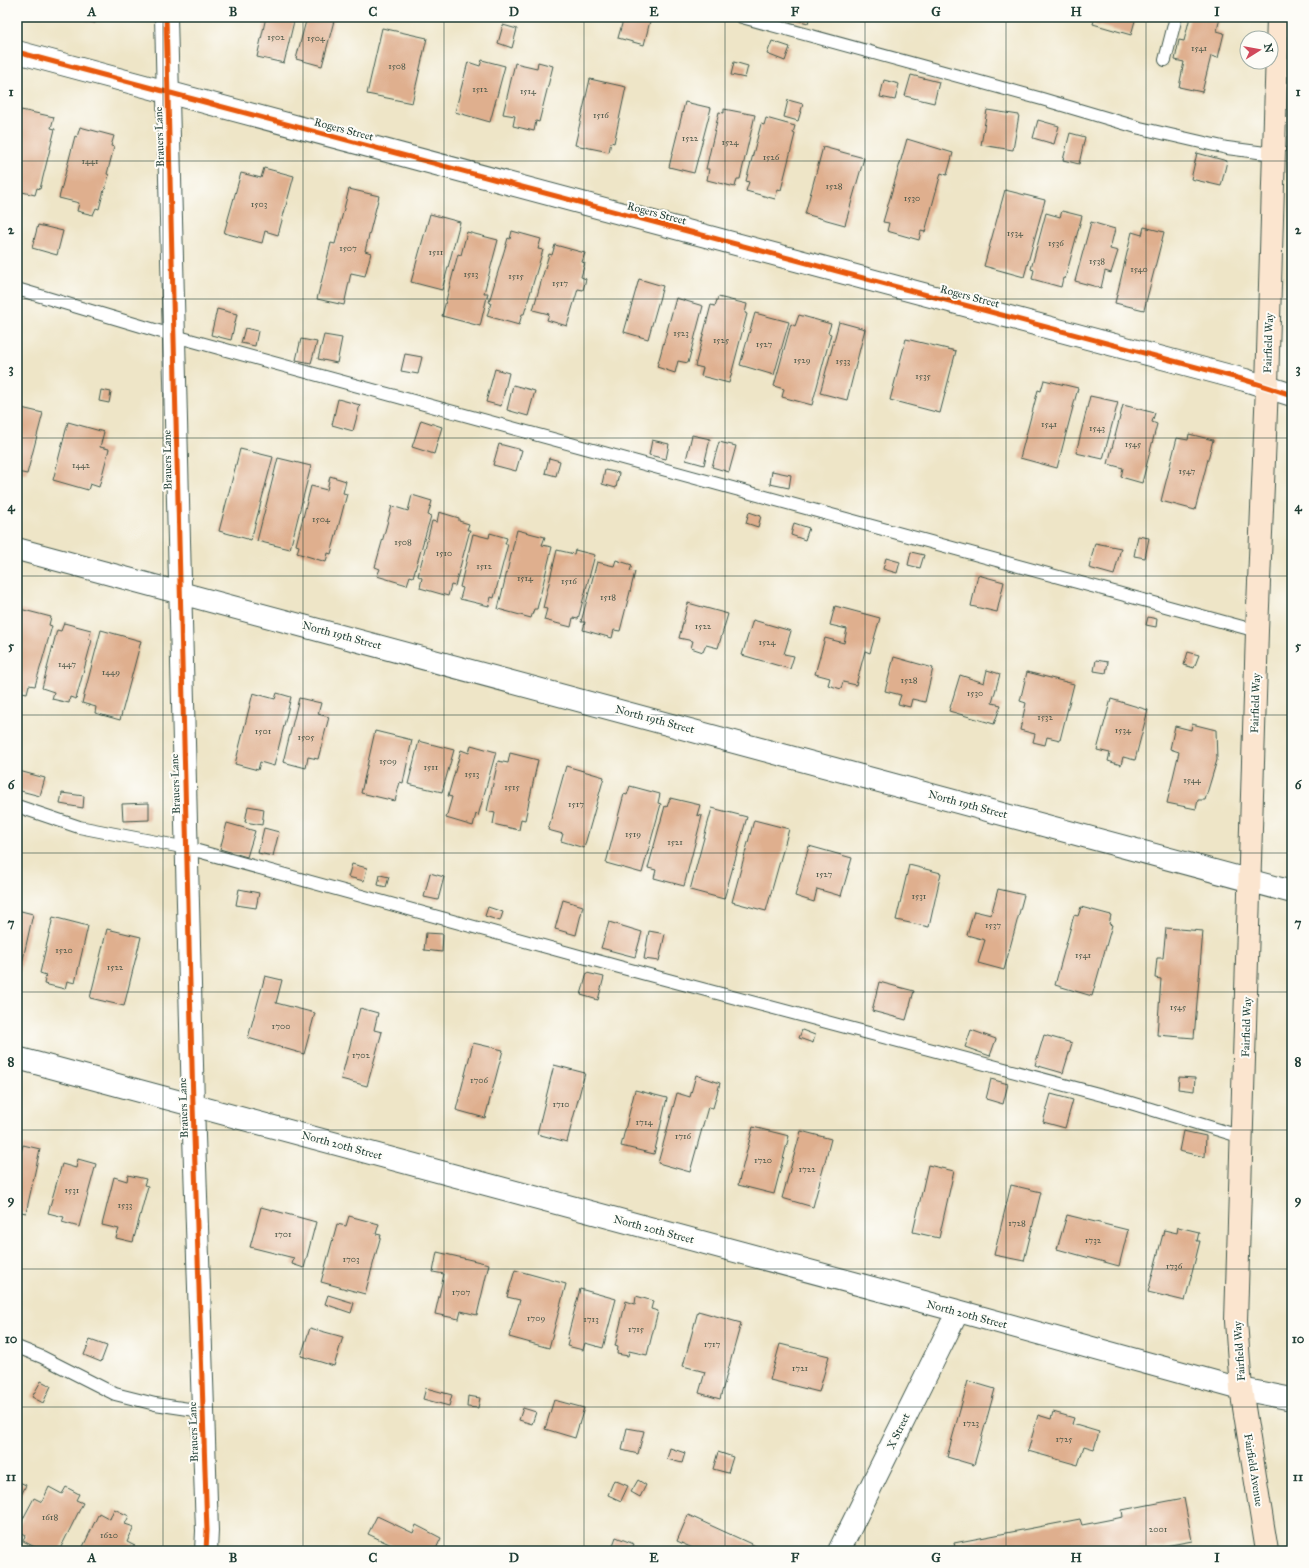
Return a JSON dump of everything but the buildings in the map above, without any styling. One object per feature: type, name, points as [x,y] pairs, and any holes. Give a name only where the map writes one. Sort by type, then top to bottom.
[{"type":"main road","name":"Fairfield Way","points":[[1241,1389],[1236,1321],[1257,631],[1267,386],[1278,17]]},
{"type":"main road","name":"Fairfield Avenue","points":[[1241,1389],[1266,1551]]},
{"type":"street","name":"Brauers Lane","points":[[166,17],[193,1105],[207,1531],[206,1551]]},
{"type":"street","name":"Rogers Street","points":[[17,52],[1267,386],[1292,395]]},
{"type":"street","name":"North 19th Street","points":[[17,549],[1292,892]]},
{"type":"street","name":"North 20th Street","points":[[17,1058],[958,1311],[1241,1389],[1292,1399]]},
{"type":"street","name":"X Street","points":[[839,1551],[958,1311]]},
{"type":"lane","points":[[742,17],[1042,99],[1140,128],[1227,148],[1273,154]]},
{"type":"lane","points":[[1165,60],[1176,17]]},
{"type":"lane","points":[[17,289],[175,336],[1257,631]]},
{"type":"lane","points":[[17,806],[79,827],[187,848],[631,970],[1121,1100],[1242,1137]]},
{"type":"lane","points":[[17,1347],[42,1357],[115,1394],[156,1404],[202,1411]]},
{"type":"cycle path","points":[[166,17],[193,1105],[207,1531],[206,1551]]},
{"type":"cycle path","points":[[17,52],[1245,380],[1292,395]]}]
